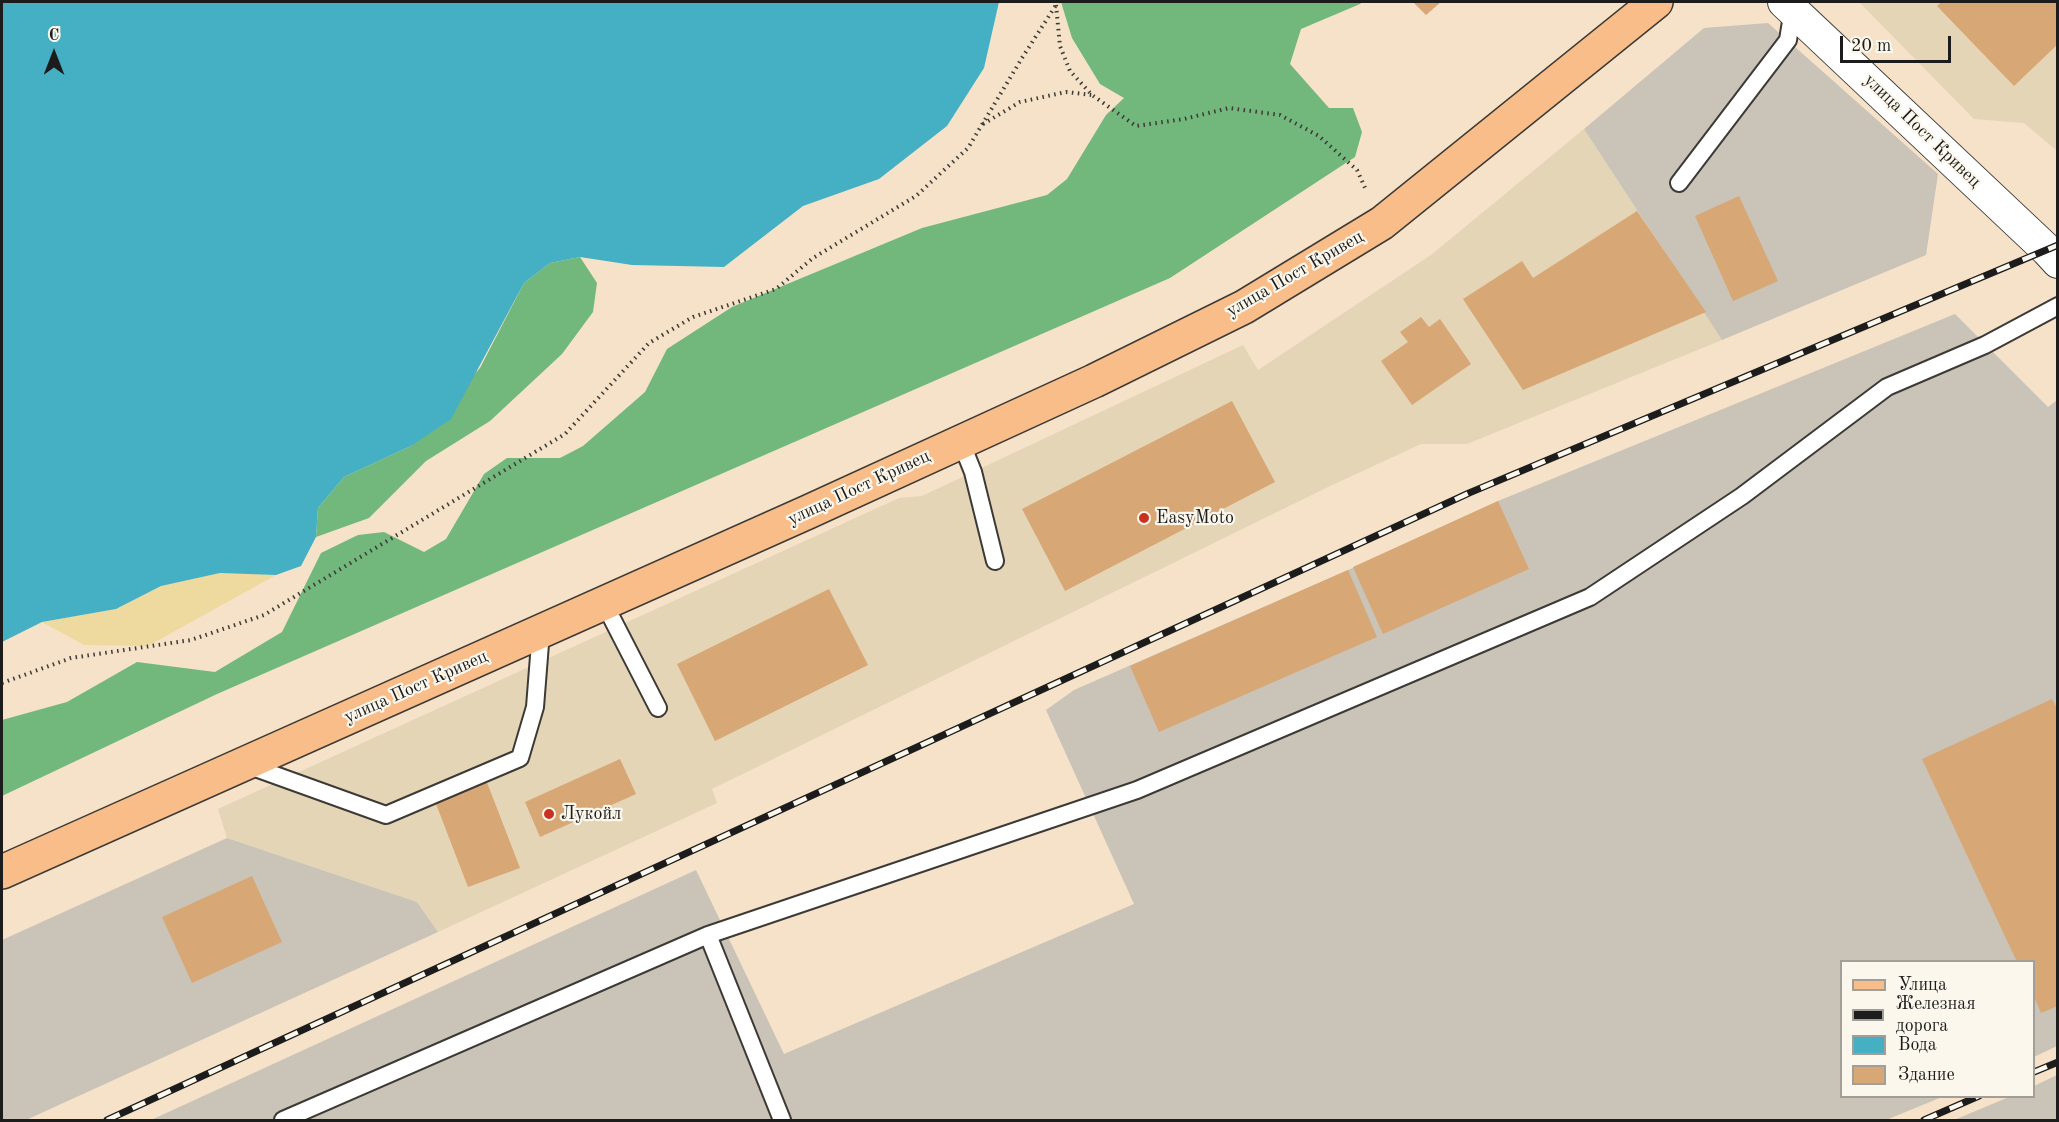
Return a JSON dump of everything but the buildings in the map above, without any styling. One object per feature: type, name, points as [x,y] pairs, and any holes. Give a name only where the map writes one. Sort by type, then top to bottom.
[{"type":"main road","name":"улица Пост Кривец","points":[[2,872],[961,442],[1094,381],[1244,307],[1382,223],[1656,2]]},
{"type":"street","name":"улица Пост Кривец","points":[[1789,5],[2056,258]]},
{"type":"lane","points":[[1679,183],[1788,40],[1789,5]]},
{"type":"lane","points":[[283,1120],[708,935],[1137,790],[1590,597],[1742,496],[1887,387],[1985,345],[2058,306]]},
{"type":"lane","points":[[961,442],[973,472],[995,561]]},
{"type":"lane","points":[[604,603],[658,708]]},
{"type":"lane","points":[[244,764],[386,815],[520,758],[535,707],[541,631]]},
{"type":"lane","points":[[708,935],[782,1120]]},
{"type":"path","points":[[1057,3],[1060,46],[1070,71],[1092,95],[1136,126],[1184,119],[1229,108],[1280,115],[1319,136],[1357,170],[1382,223]]},
{"type":"path","points":[[2,683],[71,658],[191,640],[264,615],[565,434],[649,343],[693,317],[776,289],[813,258],[916,196],[968,148],[1057,3]]},
{"type":"path","points":[[983,124],[1020,102],[1066,92],[1092,95]]},
{"type":"shaded area","points":[[1859,2],[2057,2],[2057,151],[2024,123],[1974,119]]},
{"type":"shaded area","points":[[1768,23],[1938,174],[1926,255],[1722,340],[1584,129],[1704,28]]},
{"type":"shaded area","points":[[1584,129],[1722,340],[1467,444],[1421,444],[1328,487],[712,789],[717,803],[438,932],[417,902],[227,838],[218,809],[899,498],[922,496],[1243,345],[1258,370],[1431,255]]},
{"type":"shaded area","points":[[1955,314],[2048,407],[2057,400],[2057,1046],[2035,1057],[2035,960],[1840,960],[1840,1098],[1940,1098],[1886,1120],[151,1120],[696,870],[784,1054],[1134,904],[1046,710],[1074,690],[1348,570],[1498,501]]},
{"type":"shaded area","points":[[227,838],[417,902],[438,932],[26,1120],[2,1120],[2,940]]},
{"type":"shaded area","points":[[2057,1075],[2057,1120],[1954,1120],[2007,1098],[2035,1098],[2035,1086]]},
{"type":"green space","points":[[1061,2],[1362,2],[1301,29],[1290,64],[1329,108],[1353,108],[1362,132],[1355,157],[1170,278],[217,694],[2,796],[2,720],[67,702],[137,662],[215,672],[282,632],[321,553],[358,535],[384,532],[424,552],[446,539],[484,474],[507,458],[560,458],[583,446],[645,392],[667,349],[732,307],[922,228],[1047,195],[1067,179],[1106,115],[1124,98],[1100,84],[1072,38]]},
{"type":"green space","points":[[580,257],[597,283],[593,312],[562,354],[490,421],[426,461],[369,518],[316,537],[318,508],[344,477],[411,446],[480,368],[524,283],[550,263]]},
{"type":"sand","points":[[220,573],[276,575],[148,646],[84,645],[42,622],[116,609],[161,586]]},
{"type":"water","points":[[2,2],[999,2],[984,68],[947,126],[879,179],[803,206],[724,267],[632,265],[580,257],[550,263],[524,283],[451,419],[411,446],[344,477],[318,508],[316,537],[301,566],[276,575],[220,573],[161,586],[116,609],[42,622],[2,642]]},
{"type":"railway","points":[[107,1120],[1469,493],[2058,245]]},
{"type":"railway","points":[[2035,1072],[2058,1062]]},
{"type":"railway","points":[[1924,1120],[1974,1098]]},
{"type":"place","name":"EasyMoto","points":[[1144,518]]},
{"type":"place","name":"Лукойл","points":[[549,814]]}]
